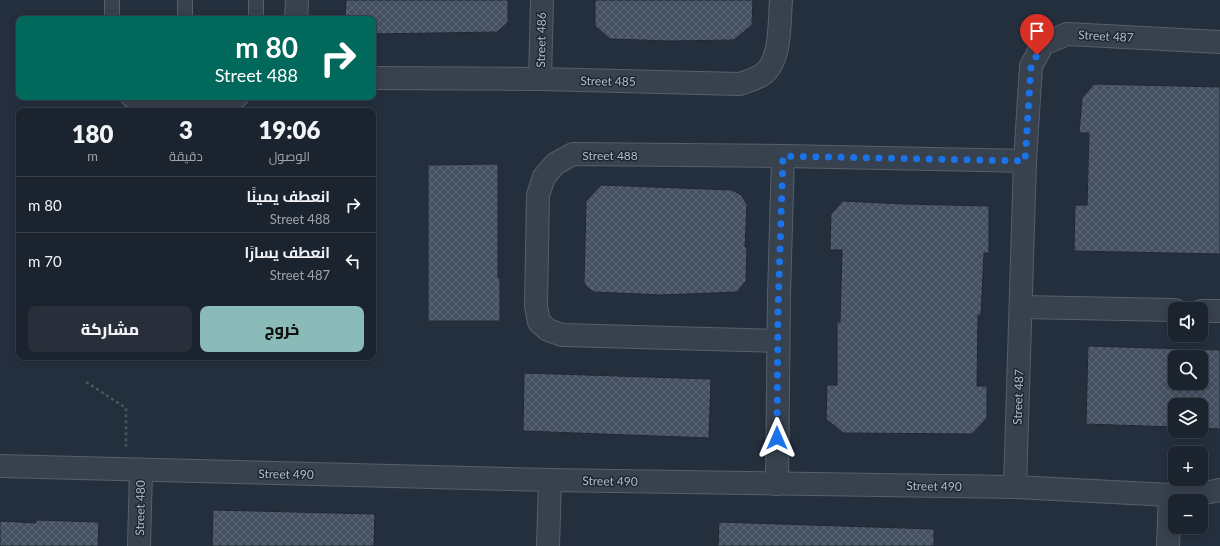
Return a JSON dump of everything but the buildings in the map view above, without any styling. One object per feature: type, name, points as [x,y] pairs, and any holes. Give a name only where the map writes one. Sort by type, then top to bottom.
[{"type":"street","points":[[296,16],[297,0]]},
{"type":"street","name":"Street 486","points":[[540,79],[542,0]]},
{"type":"street","name":"Street 485","points":[[376,78],[540,79],[740,84],[763,74],[771,64],[777,51],[781,0]]},
{"type":"street","name":"Street 487","points":[[1014,487],[1025,161],[1031,66],[1043,44],[1068,34],[1220,42]]},
{"type":"street","name":"Street 488","points":[[778,341],[562,335],[548,330],[539,322],[536,306],[538,195],[544,177],[555,164],[573,154],[783,156],[1025,161]]},
{"type":"street","points":[[777,484],[778,341],[783,156]]},
{"type":"street","points":[[1021,307],[1168,310]]},
{"type":"street","points":[[1208,311],[1220,311]]},
{"type":"street","name":"Street 490","points":[[0,466],[550,480],[1014,487],[1168,495]]},
{"type":"street","name":"Street 480","points":[[134,470],[139,546]]},
{"type":"street","points":[[548,546],[550,480]]},
{"type":"street","name":"Street 490","points":[[1187,494],[1220,490]]},
{"type":"street","points":[[1168,534],[1168,546]]},
{"type":"lane","points":[[112,0],[112,16]]},
{"type":"lane","points":[[185,0],[185,16]]},
{"type":"lane","points":[[256,0],[256,16]]},
{"type":"lane","points":[[130,100],[149,106],[183,101],[227,104],[239,100]]},
{"type":"path","points":[[86,382],[126,408],[134,470]]},
{"type":"route","points":[[777,438],[778,310],[783,156],[1025,161],[1031,66],[1037,55]]}]
